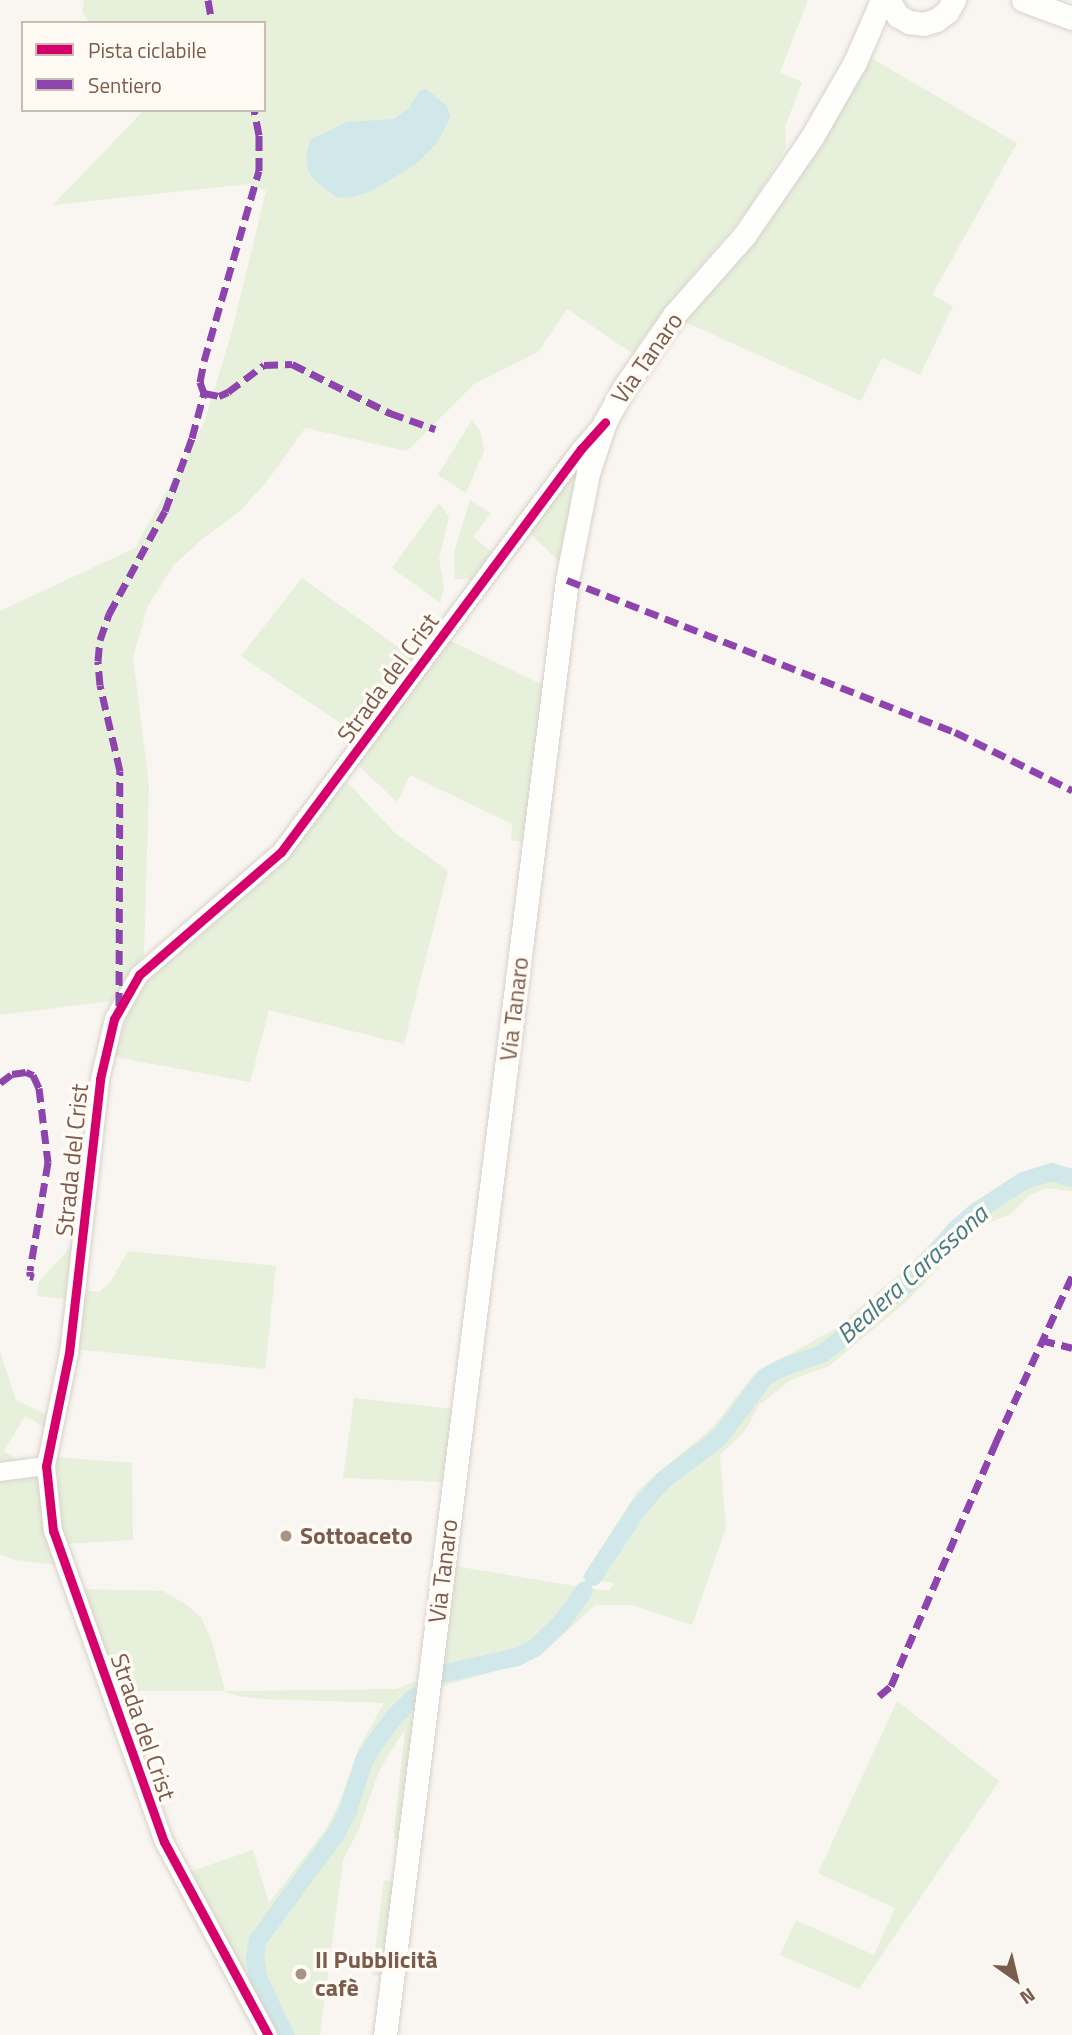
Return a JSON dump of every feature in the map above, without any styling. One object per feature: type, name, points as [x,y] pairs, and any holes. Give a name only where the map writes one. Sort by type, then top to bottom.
[{"type":"main road","name":"Via Tanaro","points":[[385,2035],[567,580],[585,482],[605,422],[657,339],[744,236],[812,137],[855,62],[882,0]]},
{"type":"main road","points":[[888,0],[898,16],[909,22]]},
{"type":"main road","name":"Via Tanaro","points":[[855,62],[886,33],[909,22],[923,24],[936,20],[947,12],[954,0]]},
{"type":"main road","points":[[1023,0],[1072,18]]},
{"type":"street","name":"Strada del Crist","points":[[268,2035],[233,1965],[185,1883],[147,1800],[57,1545],[46,1466],[69,1353],[100,1079],[110,1031],[124,999],[146,967],[252,880],[281,852],[581,449],[605,422]]},
{"type":"street","points":[[0,1472],[46,1466]]},
{"type":"green space","points":[[84,0],[808,0],[780,72],[802,82],[785,127],[786,148],[749,209],[664,309],[632,353],[567,309],[538,352],[474,384],[407,451],[305,428],[268,480],[240,511],[201,540],[173,566],[148,606],[133,657],[149,786],[144,954],[111,1001],[0,1015],[0,611],[135,548],[204,423],[232,331],[266,191],[249,184],[53,205],[142,112],[266,112],[266,21],[89,21],[82,12]]},
{"type":"green space","points":[[871,58],[1017,143],[932,295],[953,306],[920,375],[882,358],[861,401],[683,321],[762,227],[836,118]]},
{"type":"green space","points":[[472,420],[480,431],[484,451],[466,493],[438,475]]},
{"type":"green space","points":[[584,453],[561,563],[528,532]]},
{"type":"green space","points":[[470,500],[491,513],[473,537],[495,554],[476,579],[455,579],[454,552]]},
{"type":"green space","points":[[439,503],[449,517],[439,559],[444,587],[440,603],[392,568]]},
{"type":"green space","points":[[302,578],[415,659],[358,735],[241,656]]},
{"type":"green space","points":[[449,640],[545,686],[524,842],[511,840],[512,824],[410,775],[397,802],[358,765]]},
{"type":"green space","points":[[346,781],[394,832],[448,871],[404,1044],[269,1010],[250,1082],[115,1057],[127,1014],[148,981],[269,875]]},
{"type":"green space","points":[[1049,1166],[1072,1171],[1072,1191],[1046,1188],[1028,1196],[1011,1214],[985,1224],[970,1235],[905,1303],[829,1366],[791,1380],[760,1404],[744,1432],[720,1455],[726,1528],[692,1625],[632,1605],[595,1605],[545,1651],[527,1662],[439,1687],[440,1681],[450,1675],[528,1655],[559,1630],[589,1588],[609,1591],[614,1583],[582,1578],[639,1489],[713,1427],[754,1374],[833,1330],[904,1270],[969,1205],[1028,1170]]},
{"type":"green space","points":[[73,1244],[67,1299],[37,1296],[39,1282]]},
{"type":"green space","points":[[128,1251],[276,1266],[265,1369],[76,1349],[82,1290],[99,1292],[111,1281]]},
{"type":"green space","points":[[0,1351],[16,1400],[51,1417],[48,1429],[25,1416],[4,1451],[24,1465],[0,1469]]},
{"type":"green space","points":[[354,1398],[454,1409],[444,1482],[343,1478]]},
{"type":"green space","points":[[57,1457],[132,1463],[133,1540],[64,1544],[60,1526]]},
{"type":"green space","points":[[37,1471],[45,1524],[58,1565],[15,1560],[0,1555],[0,1476]]},
{"type":"green space","points":[[454,1566],[580,1587],[554,1623],[530,1644],[499,1657],[441,1669]]},
{"type":"green space","points":[[78,1589],[163,1591],[187,1605],[201,1617],[212,1642],[225,1691],[396,1689],[419,1680],[400,1842],[394,1838],[394,1832],[405,1729],[379,1771],[359,1829],[343,1860],[320,2035],[275,2035],[245,1972],[186,1873],[253,1850],[269,1903],[326,1829],[339,1803],[358,1750],[384,1703],[266,1699],[238,1696],[224,1691],[116,1691]]},
{"type":"green space","points":[[897,1701],[999,1781],[859,1989],[780,1955],[796,1920],[874,1955],[895,1908],[818,1873]]},
{"type":"green space","points":[[384,1880],[395,1882],[383,1977],[372,1975]]},
{"type":"water","points":[[426,89],[446,105],[451,116],[438,142],[415,165],[371,191],[353,197],[338,198],[315,181],[308,171],[306,154],[311,139],[347,122],[394,119],[409,108],[419,91]]},
{"type":"waterway","name":"Bealera Carassona","points":[[593,1577],[638,1509],[662,1481],[719,1438],[765,1377],[784,1367],[822,1354],[912,1280],[956,1229],[976,1212],[1023,1181],[1052,1172],[1072,1178]]},
{"type":"waterway","name":"Bealera Carassona","points":[[446,1673],[517,1657],[535,1648],[562,1622],[584,1591]]},
{"type":"waterway","name":"Bealera Carassona","points":[[285,2035],[258,1977],[255,1958],[258,1940],[336,1834],[348,1811],[364,1761],[373,1746],[394,1717],[416,1696]]},
{"type":"marked path","points":[[208,0],[212,21]]},
{"type":"marked path","points":[[119,1006],[120,771],[100,685],[100,640],[109,614],[165,511],[192,438],[204,393],[200,382],[204,361],[259,171],[259,135],[254,112]]},
{"type":"marked path","points":[[204,393],[219,396],[228,392],[264,365],[292,364],[390,413],[435,429]]},
{"type":"marked path","points":[[567,580],[955,732],[1072,790]]},
{"type":"marked path","points":[[0,1083],[12,1074],[26,1072],[33,1075],[39,1088],[48,1162],[30,1271],[30,1276],[34,1277]]},
{"type":"marked path","points":[[879,1696],[891,1686],[996,1442],[1072,1276]]},
{"type":"marked path","points":[[1041,1340],[1072,1348]]},
{"type":"cycle path","points":[[268,2035],[164,1842],[53,1531],[46,1466],[69,1353],[100,1079],[114,1019],[139,975],[281,852],[581,449],[605,422]]},
{"type":"place","name":"Sottoaceto","points":[[286,1536]]},
{"type":"place","name":"Il Pubblicità cafè","points":[[301,1974]]}]
